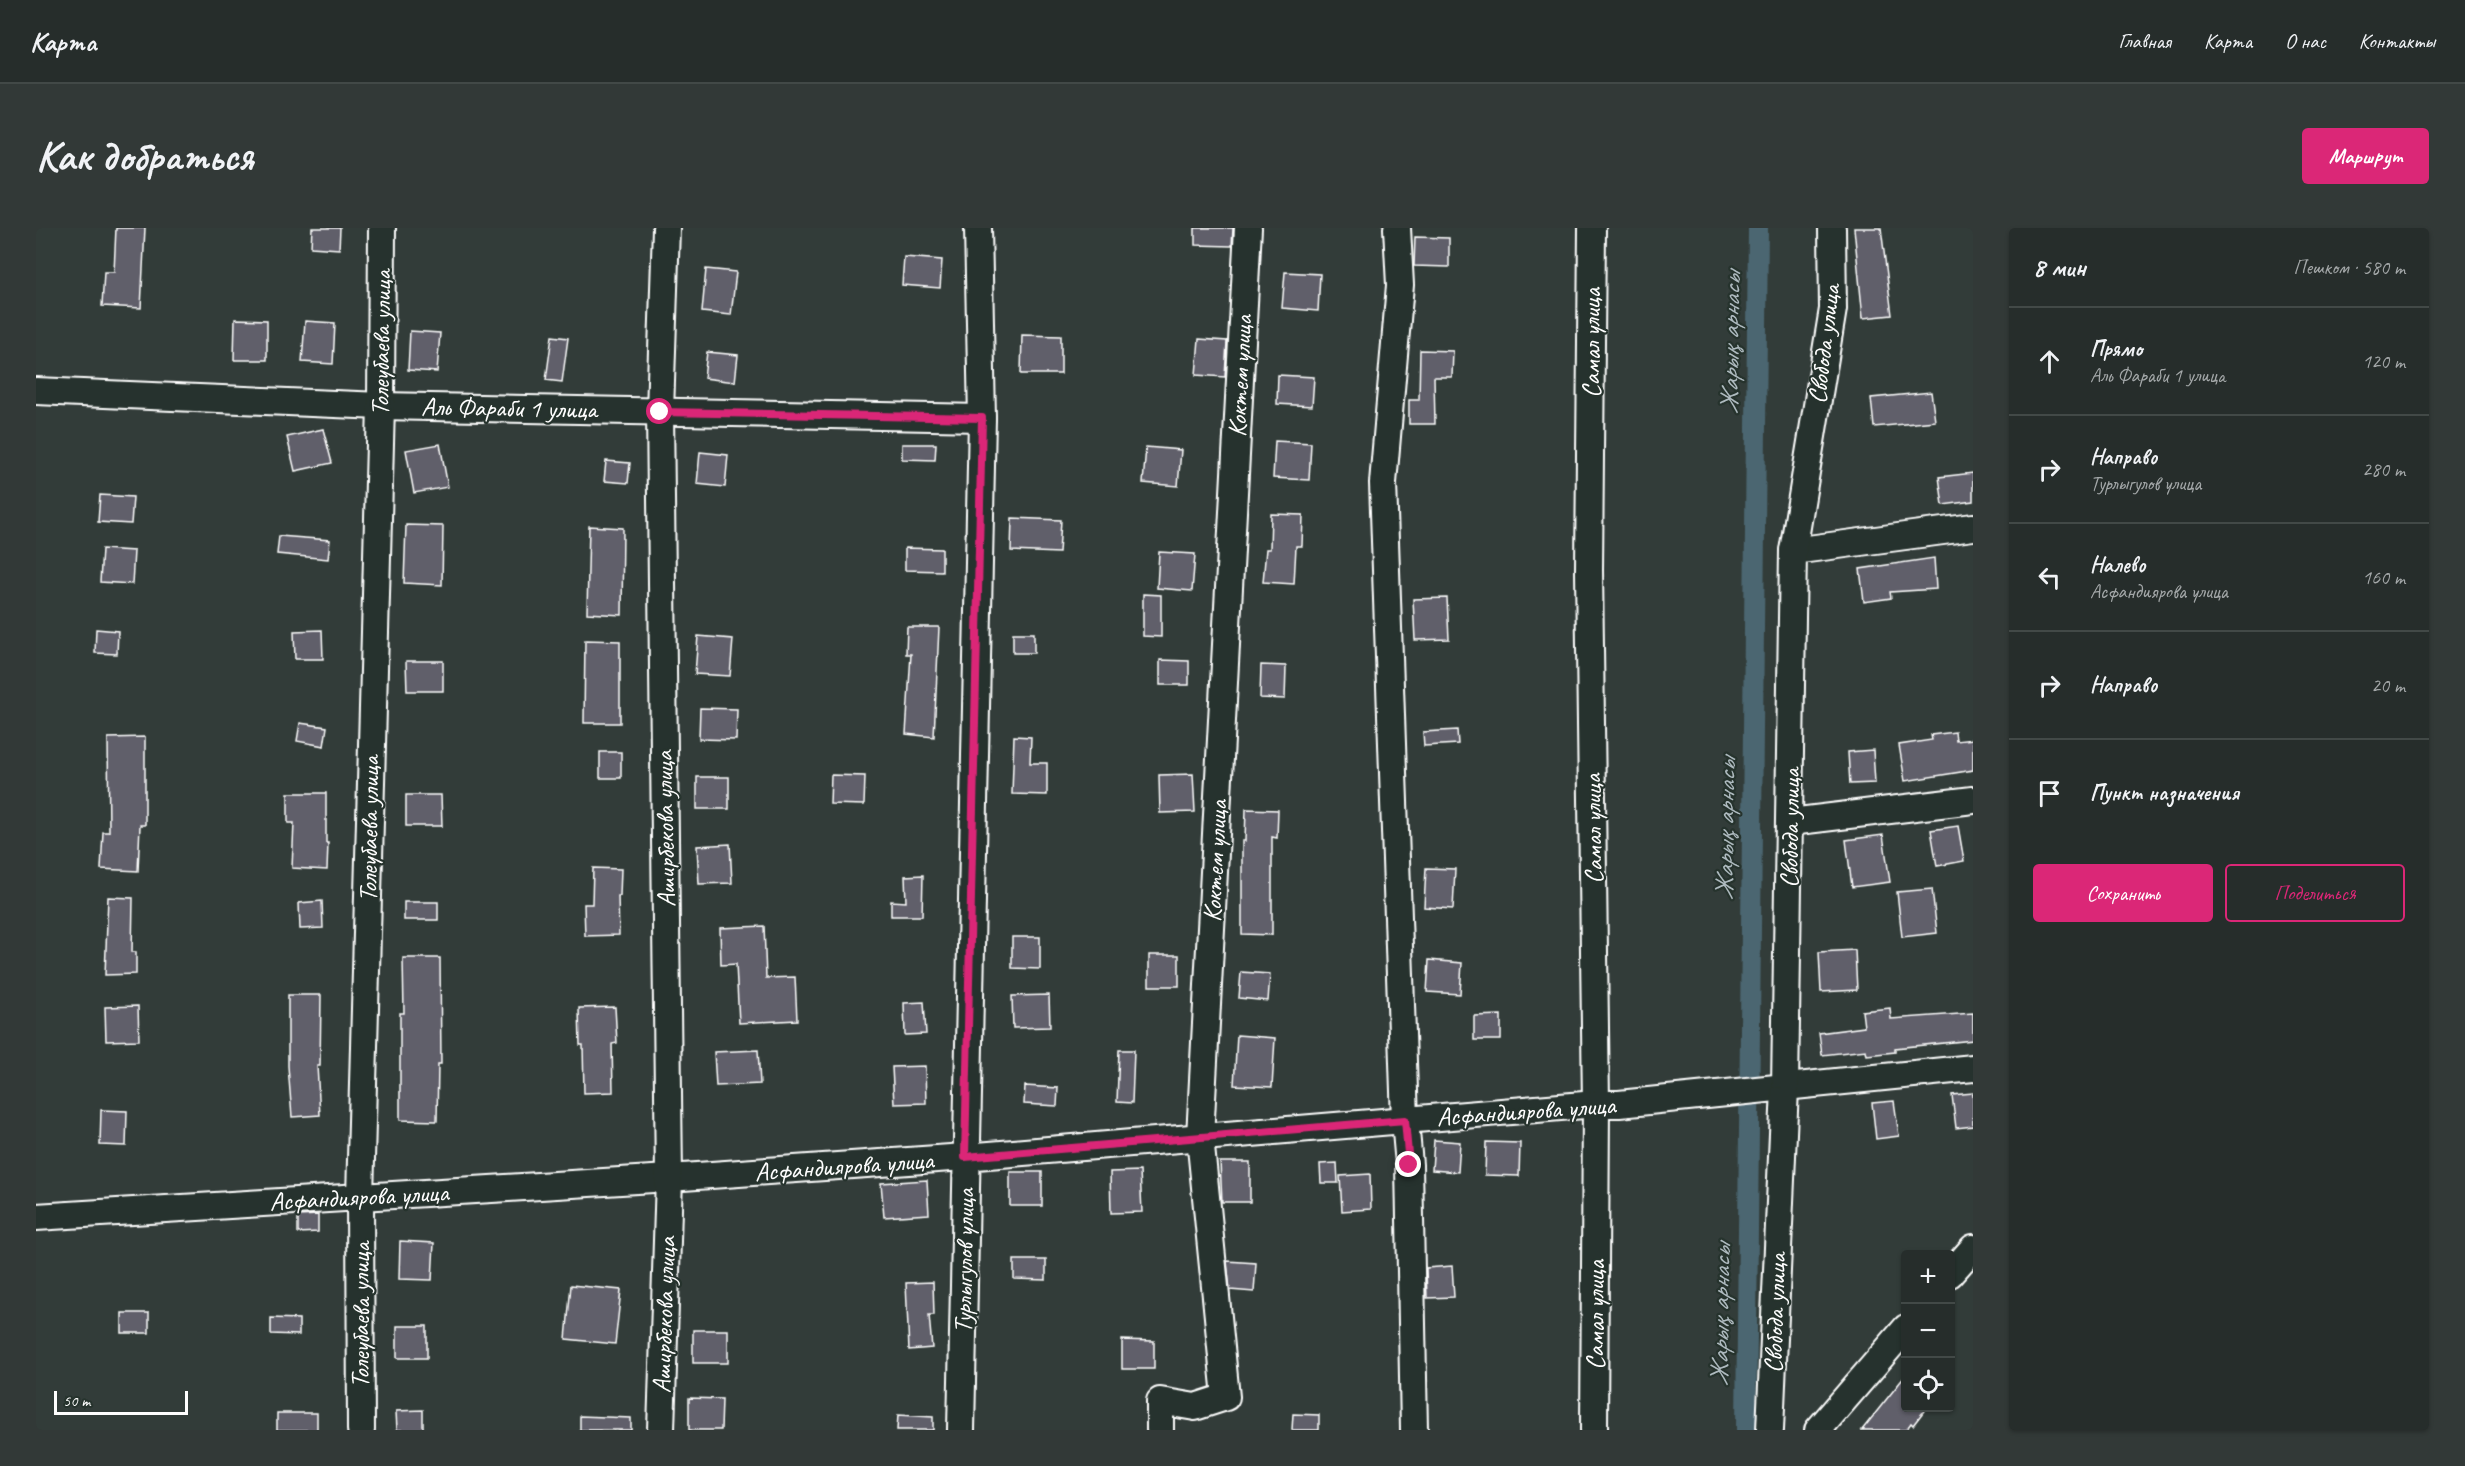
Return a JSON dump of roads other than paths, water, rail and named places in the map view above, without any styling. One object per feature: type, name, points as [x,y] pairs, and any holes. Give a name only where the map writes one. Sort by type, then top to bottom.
[{"type":"street","name":"Толеубаева улица","points":[[361,1430],[360,1197],[381,406],[382,228]]},
{"type":"street","name":"Аширбекова улица","points":[[661,1430],[669,1179],[660,412],[666,228]]},
{"type":"street","name":"Турлыгулов улица","points":[[962,1430],[965,1157],[982,418],[978,228]]},
{"type":"street","name":"Коктем улица","points":[[1160,1430],[1160,1401],[1195,1407],[1226,1397],[1200,1137],[1248,228]]},
{"type":"street","points":[[1397,228],[1400,285],[1383,483],[1405,1120],[1409,1165],[1414,1430]]},
{"type":"street","name":"Самал улица","points":[[1592,228],[1589,570],[1608,1104],[1594,1430]]},
{"type":"street","name":"Свобода улица","points":[[1770,1430],[1773,1089],[1790,822],[1793,551],[1833,309],[1832,228]]},
{"type":"street","name":"Аль Фараби 1 улица","points":[[36,391],[381,406],[982,418]]},
{"type":"street","points":[[1793,551],[1973,527]]},
{"type":"street","points":[[1790,822],[1973,800]]},
{"type":"street","name":"Асфандиярова улица","points":[[36,1217],[669,1179],[965,1157],[1608,1104],[1973,1068]]},
{"type":"street","points":[[1955,1268],[1973,1248]]},
{"type":"street","points":[[1818,1430],[1901,1333]]},
{"type":"waterway","name":"Жарық арнасы","points":[[1746,1430],[1758,228]]}]
